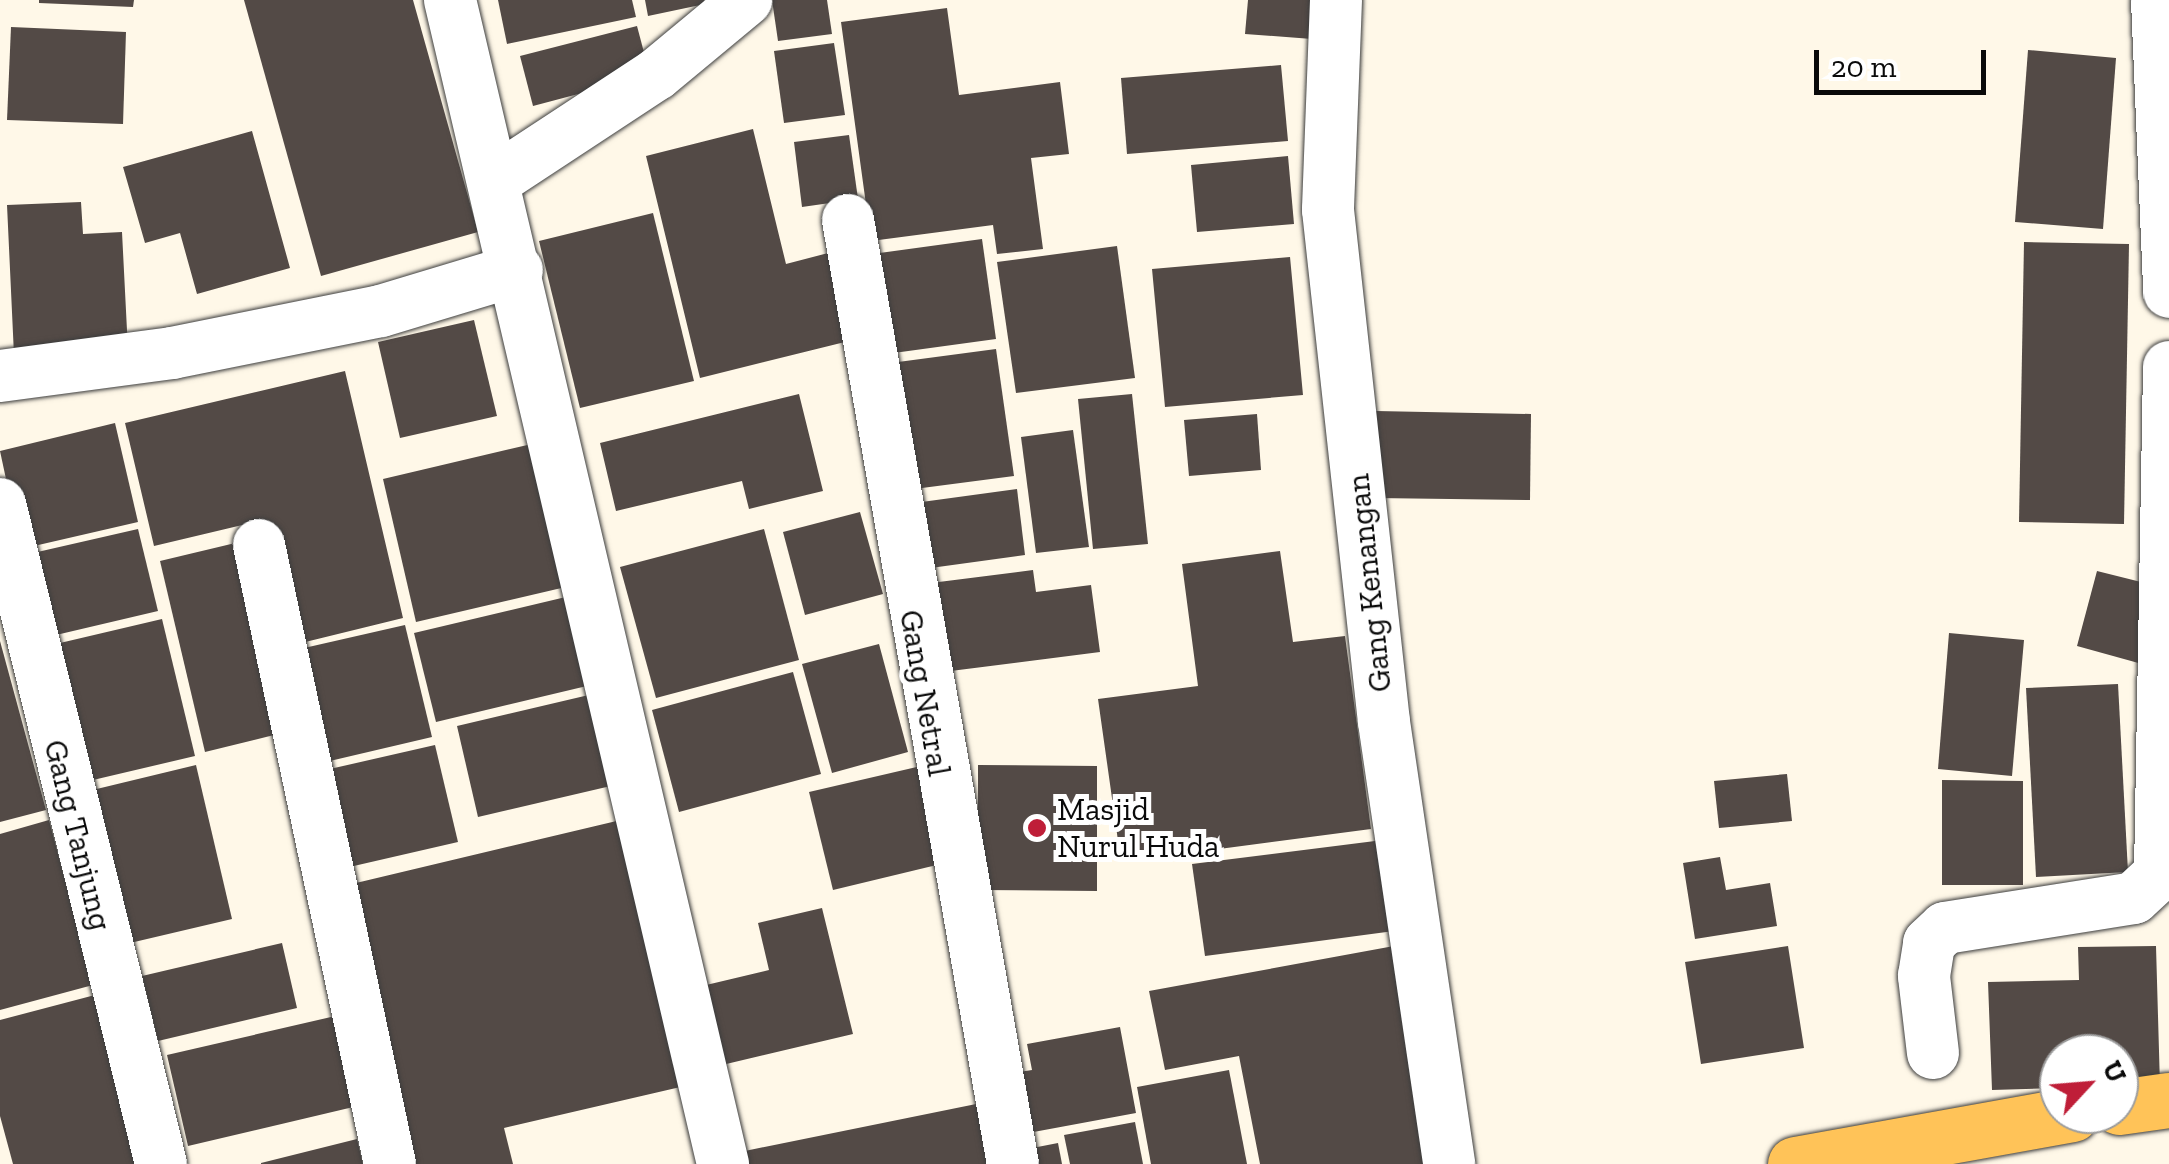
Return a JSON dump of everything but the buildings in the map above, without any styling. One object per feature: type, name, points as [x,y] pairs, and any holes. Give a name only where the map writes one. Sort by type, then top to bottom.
[{"type":"main road","points":[[2139,1104],[2169,1100]]},
{"type":"main road","points":[[1796,1164],[2039,1120]]},
{"type":"street","points":[[450,0],[498,179],[724,1164]]},
{"type":"street","points":[[498,179],[657,74],[746,0]]},
{"type":"street","name":"Gang Kenangan","points":[[1336,0],[1328,210],[1384,722],[1449,1164]]},
{"type":"street","points":[[2158,0],[2169,292]]},
{"type":"street","name":"Gang Netral","points":[[848,220],[1013,1164]]},
{"type":"street","points":[[0,376],[324,322],[517,270]]},
{"type":"street","points":[[1932,1054],[1924,976],[1929,943],[1945,928],[2134,898],[2160,874],[2169,367]]},
{"type":"street","name":"Gang Tanjung","points":[[0,504],[161,1164]]},
{"type":"street","points":[[259,544],[390,1164]]},
{"type":"place","name":"Masjid Nurul Huda","points":[[1037,828]]}]
